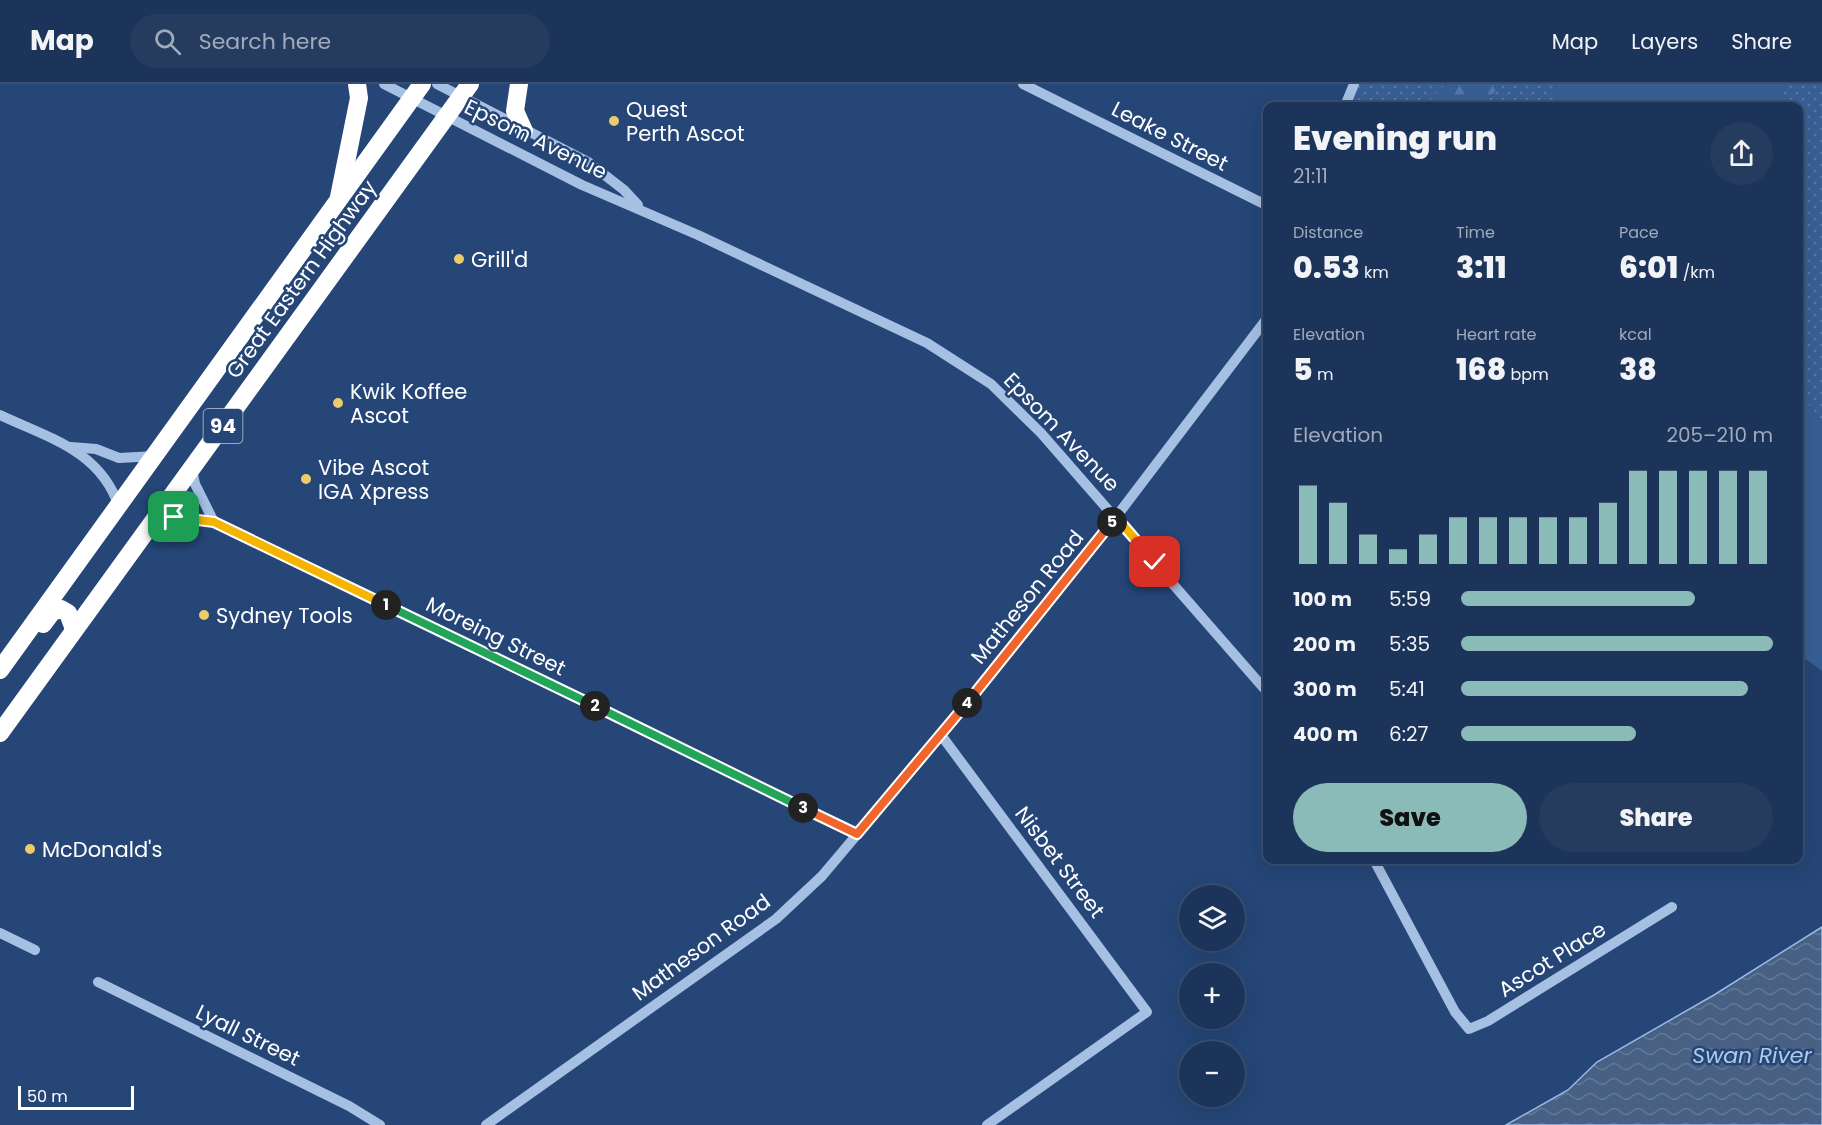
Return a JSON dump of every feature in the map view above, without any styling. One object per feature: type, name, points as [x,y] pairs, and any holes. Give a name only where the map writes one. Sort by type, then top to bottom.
[{"type":"highway","points":[[338,202],[359,98],[357,84]]},
{"type":"highway","name":"Great Eastern Highway","points":[[0,670],[422,84]]},
{"type":"highway","points":[[519,84],[515,111],[524,131]]},
{"type":"highway","name":"Great Eastern Highway","points":[[0,733],[465,90]]},
{"type":"highway","points":[[0,684],[52,612],[58,609],[66,611],[74,629]]},
{"type":"street","name":"Epsom Avenue","points":[[384,84],[444,117],[582,185],[641,209],[927,343],[991,384],[1041,433],[1263,687]]},
{"type":"street","name":"Epsom Avenue","points":[[437,84],[465,90],[524,131],[588,162],[624,190],[641,209]]},
{"type":"street","name":"Leake Street","points":[[1023,84],[1263,204]]},
{"type":"street","points":[[1347,102],[1354,84]]},
{"type":"street","name":"Matheson Road","points":[[486,1125],[776,919],[822,876],[941,735],[1116,517],[1263,324]]},
{"type":"street","points":[[0,415],[68,447],[92,462],[105,475],[119,507]]},
{"type":"street","points":[[68,447],[96,449],[119,458],[156,456]]},
{"type":"street","points":[[192,470],[198,491],[214,522]]},
{"type":"street","name":"Moreing Street","points":[[154,520],[174,517],[214,522],[857,834]]},
{"type":"street","name":"Nisbet Street","points":[[941,735],[1147,1012],[987,1125]]},
{"type":"street","name":"Ascot Place","points":[[1376,864],[1455,1012],[1469,1029],[1488,1021],[1672,907]]},
{"type":"street","points":[[0,933],[35,950]]},
{"type":"street","name":"Lyall Street","points":[[98,982],[349,1106],[380,1125]]},
{"type":"green space","points":[[1354,84],[1446,84],[1431,99],[1436,102],[1347,102]]},
{"type":"green space","points":[[1446,84],[1502,84],[1485,102],[1436,102],[1431,99]]},
{"type":"green space","points":[[1502,84],[1555,84],[1558,102],[1485,102]]},
{"type":"green space","points":[[1555,84],[1787,84],[1779,102],[1558,102]]},
{"type":"green space","points":[[1787,84],[1822,84],[1822,423],[1807,403],[1803,393],[1803,102],[1779,102]]},
{"type":"green space","points":[[1803,393],[1807,403],[1822,423],[1822,671],[1803,657]]},
{"type":"water","name":"Swan River","points":[[1822,927],[1822,1125],[1506,1125],[1568,1090],[1597,1062],[1714,995]]},
{"type":"place","name":"Quest Perth Ascot","points":[[614,121]]},
{"type":"place","name":"Grill'd","points":[[459,259]]},
{"type":"place","name":"Kwik Koffee Ascot","points":[[338,403]]},
{"type":"place","name":"Vibe Ascot IGA Xpress","points":[[306,479]]},
{"type":"place","name":"Sydney Tools","points":[[204,615]]},
{"type":"place","name":"McDonald's","points":[[30,849]]},
{"type":"route","points":[[174,517],[214,522],[857,834],[941,735],[1116,517],[1155,562]]}]
